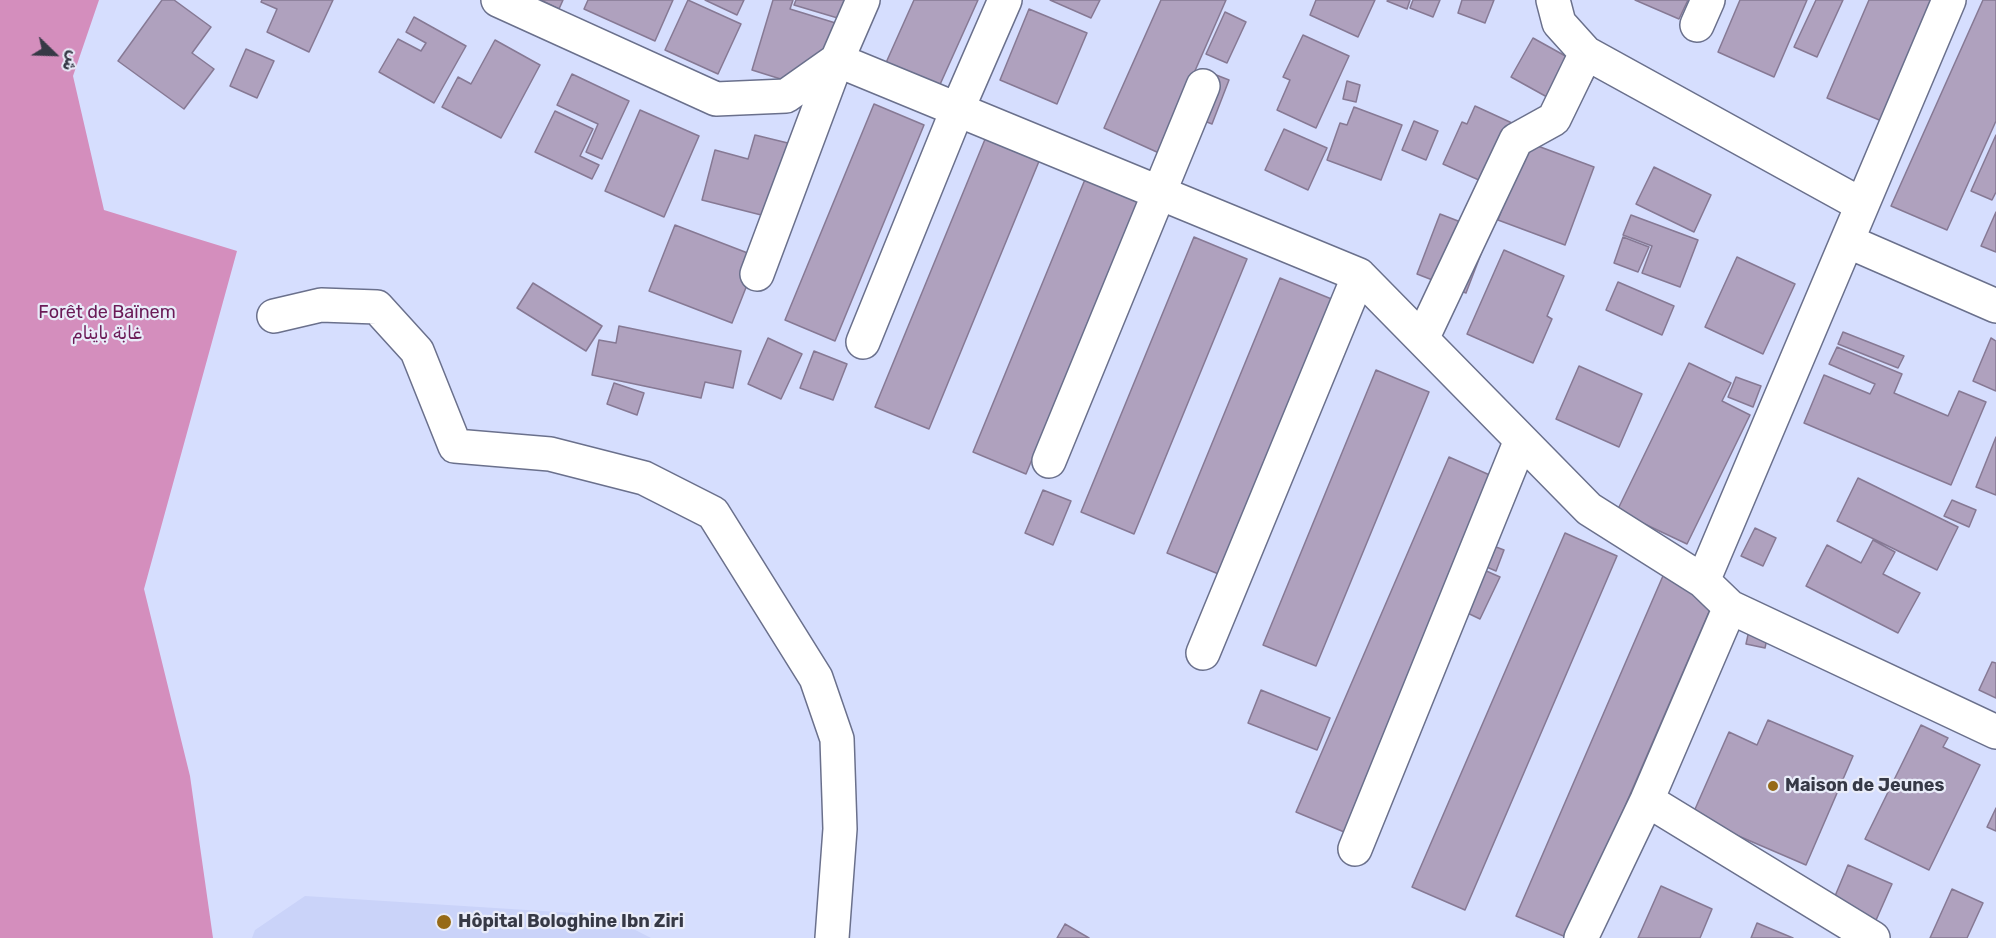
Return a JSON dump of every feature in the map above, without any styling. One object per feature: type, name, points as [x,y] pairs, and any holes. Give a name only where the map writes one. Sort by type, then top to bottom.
[{"type":"street","points":[[498,0],[716,99],[786,96],[837,60]]},
{"type":"street","points":[[757,274],[837,60],[863,0]]},
{"type":"street","points":[[863,342],[958,108],[1005,0]]},
{"type":"street","points":[[1552,0],[1559,23],[1586,53],[1862,205]]},
{"type":"street","points":[[1703,581],[1949,0]]},
{"type":"street","points":[[1422,339],[1516,140],[1554,119],[1586,53]]},
{"type":"street","points":[[837,60],[1359,275],[1589,509],[1703,581],[1730,607],[1996,732]]},
{"type":"street","points":[[1049,461],[1203,86]]},
{"type":"street","points":[[1847,241],[1996,306]]},
{"type":"street","points":[[1203,652],[1359,275]]},
{"type":"street","points":[[274,316],[321,304],[377,307],[417,351],[455,446],[550,454],[644,478],[713,513],[816,678],[837,739],[840,829],[832,938]]},
{"type":"street","points":[[1355,849],[1521,440]]},
{"type":"street","points":[[1581,938],[1647,800],[1730,607]]},
{"type":"street","points":[[1647,800],[1873,938]]},
{"type":"shaded area","name":"Hôpital Bologhine Ibn Ziri","points":[[305,896],[606,915],[651,938],[252,938],[255,930]]},
{"type":"green space","name":"Forêt de Baïnem غابة باينام","points":[[0,0],[99,0],[73,76],[104,210],[237,251],[144,589],[190,776],[213,938],[0,938]]},
{"type":"building","points":[[162,0],[174,0],[211,27],[192,53],[214,69],[184,109],[118,61]]},
{"type":"building","points":[[262,0],[333,0],[309,52],[267,32],[277,9],[261,2]]},
{"type":"building","points":[[541,0],[563,0],[559,9]]},
{"type":"building","points":[[588,0],[673,0],[655,41],[584,9]]},
{"type":"building","points":[[688,0],[741,24],[718,74],[665,50]]},
{"type":"building","points":[[705,0],[744,0],[737,15]]},
{"type":"building","points":[[773,0],[793,0],[790,9],[842,25],[803,86],[752,70]]},
{"type":"building","points":[[796,0],[875,0],[841,19],[794,5]]},
{"type":"building","points":[[914,0],[978,0],[938,89],[885,65]]},
{"type":"building","points":[[1050,0],[1100,0],[1091,18]]},
{"type":"building","points":[[1161,0],[1226,0],[1159,153],[1104,128]]},
{"type":"building","points":[[1316,0],[1375,0],[1358,37],[1310,15]]},
{"type":"building","points":[[1388,0],[1410,0],[1407,9]]},
{"type":"building","points":[[1413,0],[1440,0],[1433,17],[1410,8]]},
{"type":"building","points":[[1462,0],[1494,0],[1485,23],[1458,13]]},
{"type":"building","points":[[1635,0],[1688,0],[1679,19]]},
{"type":"building","points":[[1740,0],[1807,0],[1774,77],[1718,52]]},
{"type":"building","points":[[1816,0],[1843,0],[1817,57],[1794,47]]},
{"type":"building","points":[[1869,0],[1936,0],[1884,122],[1827,98]]},
{"type":"building","points":[[1983,0],[1996,0],[1996,121],[1947,230],[1891,206]]},
{"type":"building","points":[[1029,9],[1087,33],[1057,104],[1000,80]]},
{"type":"building","points":[[1225,12],[1246,22],[1227,63],[1206,54]]},
{"type":"building","points":[[414,17],[466,46],[434,103],[379,72],[398,39],[421,51],[426,43],[406,32]]},
{"type":"building","points":[[1303,35],[1349,56],[1316,128],[1277,110],[1290,80],[1283,77]]},
{"type":"building","points":[[1533,38],[1596,73],[1574,112],[1511,77]]},
{"type":"building","points":[[495,40],[540,65],[501,138],[442,107],[458,77],[471,84]]},
{"type":"building","points":[[246,49],[274,61],[257,98],[230,86]]},
{"type":"building","points":[[1201,69],[1229,80],[1212,124],[1184,113]]},
{"type":"building","points":[[572,74],[629,101],[602,159],[586,152],[598,124],[557,105]]},
{"type":"building","points":[[1347,81],[1360,85],[1356,102],[1343,99]]},
{"type":"building","points":[[874,104],[924,125],[835,341],[785,320]]},
{"type":"building","points":[[1475,106],[1525,129],[1499,189],[1443,164],[1462,122],[1467,124]]},
{"type":"building","points":[[1354,107],[1402,125],[1381,180],[1327,160],[1340,123],[1347,125]]},
{"type":"building","points":[[640,110],[699,136],[664,217],[605,191]]},
{"type":"building","points":[[555,111],[593,129],[580,156],[599,165],[592,179],[535,152]]},
{"type":"building","points":[[1414,121],[1438,131],[1426,160],[1402,150]]},
{"type":"building","points":[[1284,129],[1327,148],[1308,190],[1265,170]]},
{"type":"building","points":[[988,132],[1042,154],[929,429],[875,407]]},
{"type":"building","points":[[755,135],[796,145],[777,219],[702,200],[715,150],[748,159]]},
{"type":"building","points":[[1996,135],[1996,192],[1992,200],[1971,191]]},
{"type":"building","points":[[1527,142],[1594,167],[1565,245],[1498,220]]},
{"type":"building","points":[[1654,167],[1711,195],[1694,232],[1636,204]]},
{"type":"building","points":[[1086,177],[1139,199],[1026,474],[973,452]]},
{"type":"building","points":[[1996,212],[1996,252],[1981,246]]},
{"type":"building","points":[[1440,214],[1489,233],[1466,293],[1417,274]]},
{"type":"building","points":[[1631,215],[1698,240],[1680,287],[1642,273],[1652,246],[1623,235]]},
{"type":"building","points":[[675,225],[758,257],[732,323],[649,291]]},
{"type":"building","points":[[1194,237],[1247,259],[1134,534],[1081,512]]},
{"type":"building","points":[[1623,237],[1649,247],[1638,272],[1614,263]]},
{"type":"building","points":[[1504,250],[1564,276],[1547,316],[1552,319],[1533,363],[1467,334]]},
{"type":"building","points":[[1737,257],[1795,284],[1763,354],[1705,327]]},
{"type":"building","points":[[1280,278],[1334,300],[1221,575],[1167,553]]},
{"type":"building","points":[[1618,282],[1674,306],[1662,335],[1606,310]]},
{"type":"building","points":[[533,283],[602,326],[586,351],[517,308]]},
{"type":"building","points":[[619,326],[741,351],[733,388],[705,382],[701,398],[592,375],[599,340],[616,343]]},
{"type":"building","points":[[1843,332],[1904,356],[1898,368],[1838,344]]},
{"type":"building","points":[[768,338],[802,354],[781,399],[748,384]]},
{"type":"building","points":[[1991,338],[1996,341],[1996,391],[1973,381]]},
{"type":"building","points":[[1837,347],[1902,374],[1894,393],[1948,416],[1959,391],[1986,402],[1951,485],[1804,423],[1824,375],[1870,394],[1875,384],[1829,364]]},
{"type":"building","points":[[814,351],[847,364],[833,400],[800,388]]},
{"type":"building","points":[[1689,363],[1731,383],[1722,401],[1750,415],[1687,544],[1617,511]]},
{"type":"building","points":[[1579,366],[1642,394],[1619,447],[1556,419]]},
{"type":"building","points":[[1376,370],[1429,392],[1316,666],[1263,645]]},
{"type":"building","points":[[1736,377],[1761,386],[1753,407],[1728,397]]},
{"type":"building","points":[[614,383],[644,393],[637,415],[607,404]]},
{"type":"building","points":[[1996,437],[1996,495],[1976,487]]},
{"type":"building","points":[[1449,457],[1501,480],[1349,834],[1296,812]]},
{"type":"building","points":[[1858,478],[1958,527],[1937,570],[1837,521]]},
{"type":"building","points":[[1043,490],[1071,501],[1053,545],[1025,533]]},
{"type":"building","points":[[1952,500],[1976,510],[1969,527],[1944,516]]},
{"type":"building","points":[[1755,528],[1776,538],[1763,566],[1741,556]]},
{"type":"building","points":[[1565,533],[1617,556],[1465,910],[1412,887]]},
{"type":"building","points":[[1873,540],[1895,552],[1883,574],[1920,593],[1898,633],[1806,586],[1827,545],[1861,563]]},
{"type":"building","points":[[1483,542],[1504,550],[1496,571],[1475,562]]},
{"type":"building","points":[[1669,562],[1721,584],[1568,938],[1516,916]]},
{"type":"building","points":[[1475,566],[1500,577],[1480,619],[1455,607]]},
{"type":"building","points":[[1751,621],[1770,625],[1765,648],[1746,644]]},
{"type":"building","points":[[1992,662],[1996,663],[1996,698],[1979,690]]},
{"type":"building","points":[[1261,690],[1330,718],[1317,750],[1248,723]]},
{"type":"building","name":"Maison de Jeunes","points":[[1768,720],[1853,756],[1806,865],[1692,816],[1729,732],[1757,745]]},
{"type":"building","points":[[1921,725],[1948,738],[1943,747],[1980,765],[1929,870],[1865,839]]},
{"type":"building","points":[[1996,808],[1996,831],[1987,827]]},
{"type":"building","points":[[1848,865],[1892,884],[1873,927],[1830,908]]},
{"type":"building","points":[[1661,886],[1712,909],[1700,938],[1638,938]]},
{"type":"building","points":[[1952,889],[1983,903],[1967,938],[1930,938]]},
{"type":"building","points":[[1757,923],[1793,938],[1751,938]]},
{"type":"building","points":[[1065,924],[1089,938],[1057,938]]},
{"type":"place","name":"Maison de Jeunes","points":[[1773,786]]},
{"type":"place","name":"Hôpital Bologhine Ibn Ziri","points":[[444,922]]}]
